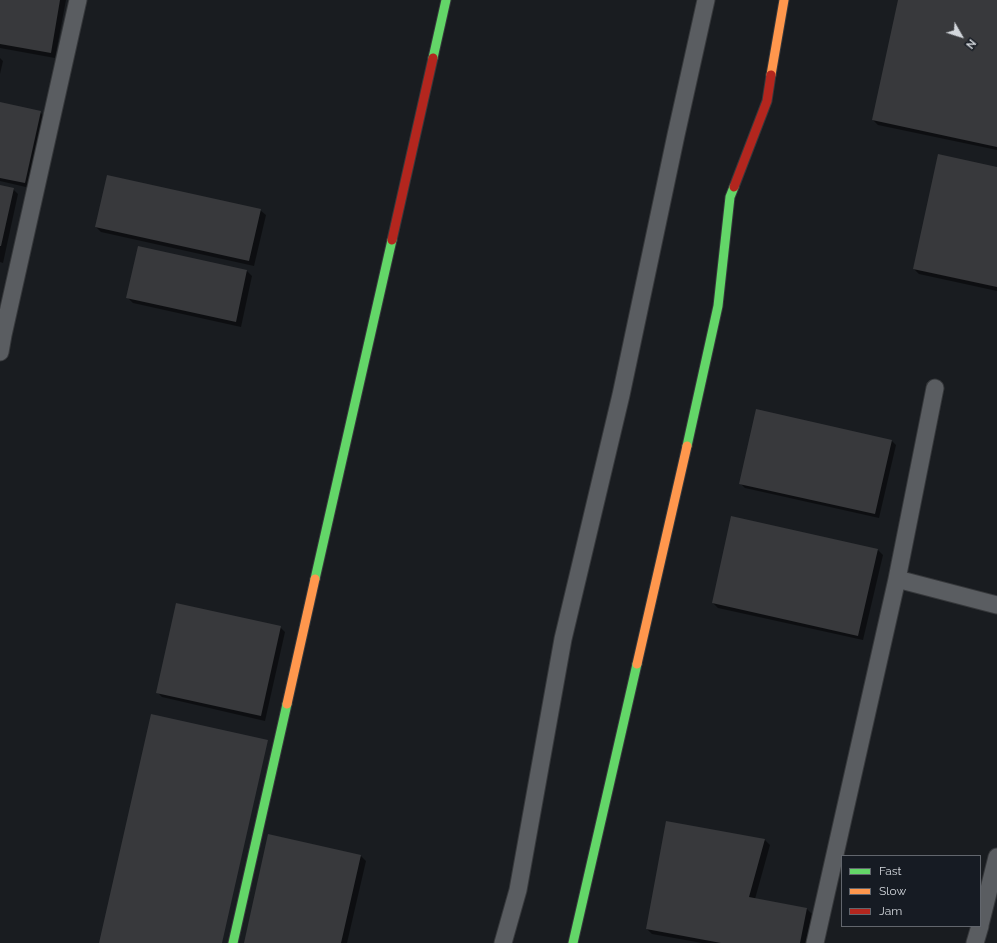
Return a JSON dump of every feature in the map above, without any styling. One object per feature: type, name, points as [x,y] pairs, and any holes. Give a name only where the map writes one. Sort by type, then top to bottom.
[{"type":"street","points":[[0,352],[4,327],[78,0]]},
{"type":"street","points":[[233,943],[446,0]]},
{"type":"street","points":[[503,943],[518,890],[563,639],[621,395],[706,0]]},
{"type":"street","points":[[573,943],[718,306],[730,197],[767,101],[784,0]]},
{"type":"street","points":[[815,943],[897,579],[935,388]]},
{"type":"street","points":[[897,579],[997,605]]},
{"type":"street","points":[[981,921],[997,857]]},
{"type":"street","points":[[976,943],[980,927]]},
{"type":"building","points":[[0,0],[60,0],[51,53],[0,44]]},
{"type":"building","points":[[898,0],[997,0],[997,147],[872,120]]},
{"type":"building","points":[[0,102],[41,111],[25,183],[0,178]]},
{"type":"building","points":[[938,154],[997,167],[997,287],[913,269]]},
{"type":"building","points":[[107,175],[261,209],[249,261],[95,227]]},
{"type":"building","points":[[0,185],[14,188],[1,246],[0,246]]},
{"type":"building","points":[[138,246],[247,270],[236,322],[126,298]]},
{"type":"building","points":[[756,409],[892,440],[875,514],[739,484]]},
{"type":"building","points":[[731,516],[878,549],[858,636],[712,603]]},
{"type":"building","points":[[176,603],[281,626],[261,716],[156,693]]},
{"type":"building","points":[[151,714],[268,740],[222,943],[99,943]]},
{"type":"building","points":[[666,821],[765,839],[749,897],[807,908],[800,943],[721,943],[646,929]]},
{"type":"building","points":[[268,834],[361,855],[341,943],[244,943]]},
{"type":"traffic: fast","points":[[433,58],[446,0]]},
{"type":"traffic: fast","points":[[687,446],[718,306],[730,197],[734,187]]},
{"type":"traffic: fast","points":[[315,579],[392,240]]},
{"type":"traffic: fast","points":[[573,943],[637,664]]},
{"type":"traffic: fast","points":[[233,943],[287,704]]},
{"type":"traffic: slow","points":[[771,75],[784,0]]},
{"type":"traffic: slow","points":[[637,664],[687,446]]},
{"type":"traffic: slow","points":[[287,704],[315,579]]},
{"type":"traffic: jam","points":[[392,240],[433,58]]},
{"type":"traffic: jam","points":[[734,187],[767,101],[771,75]]}]
